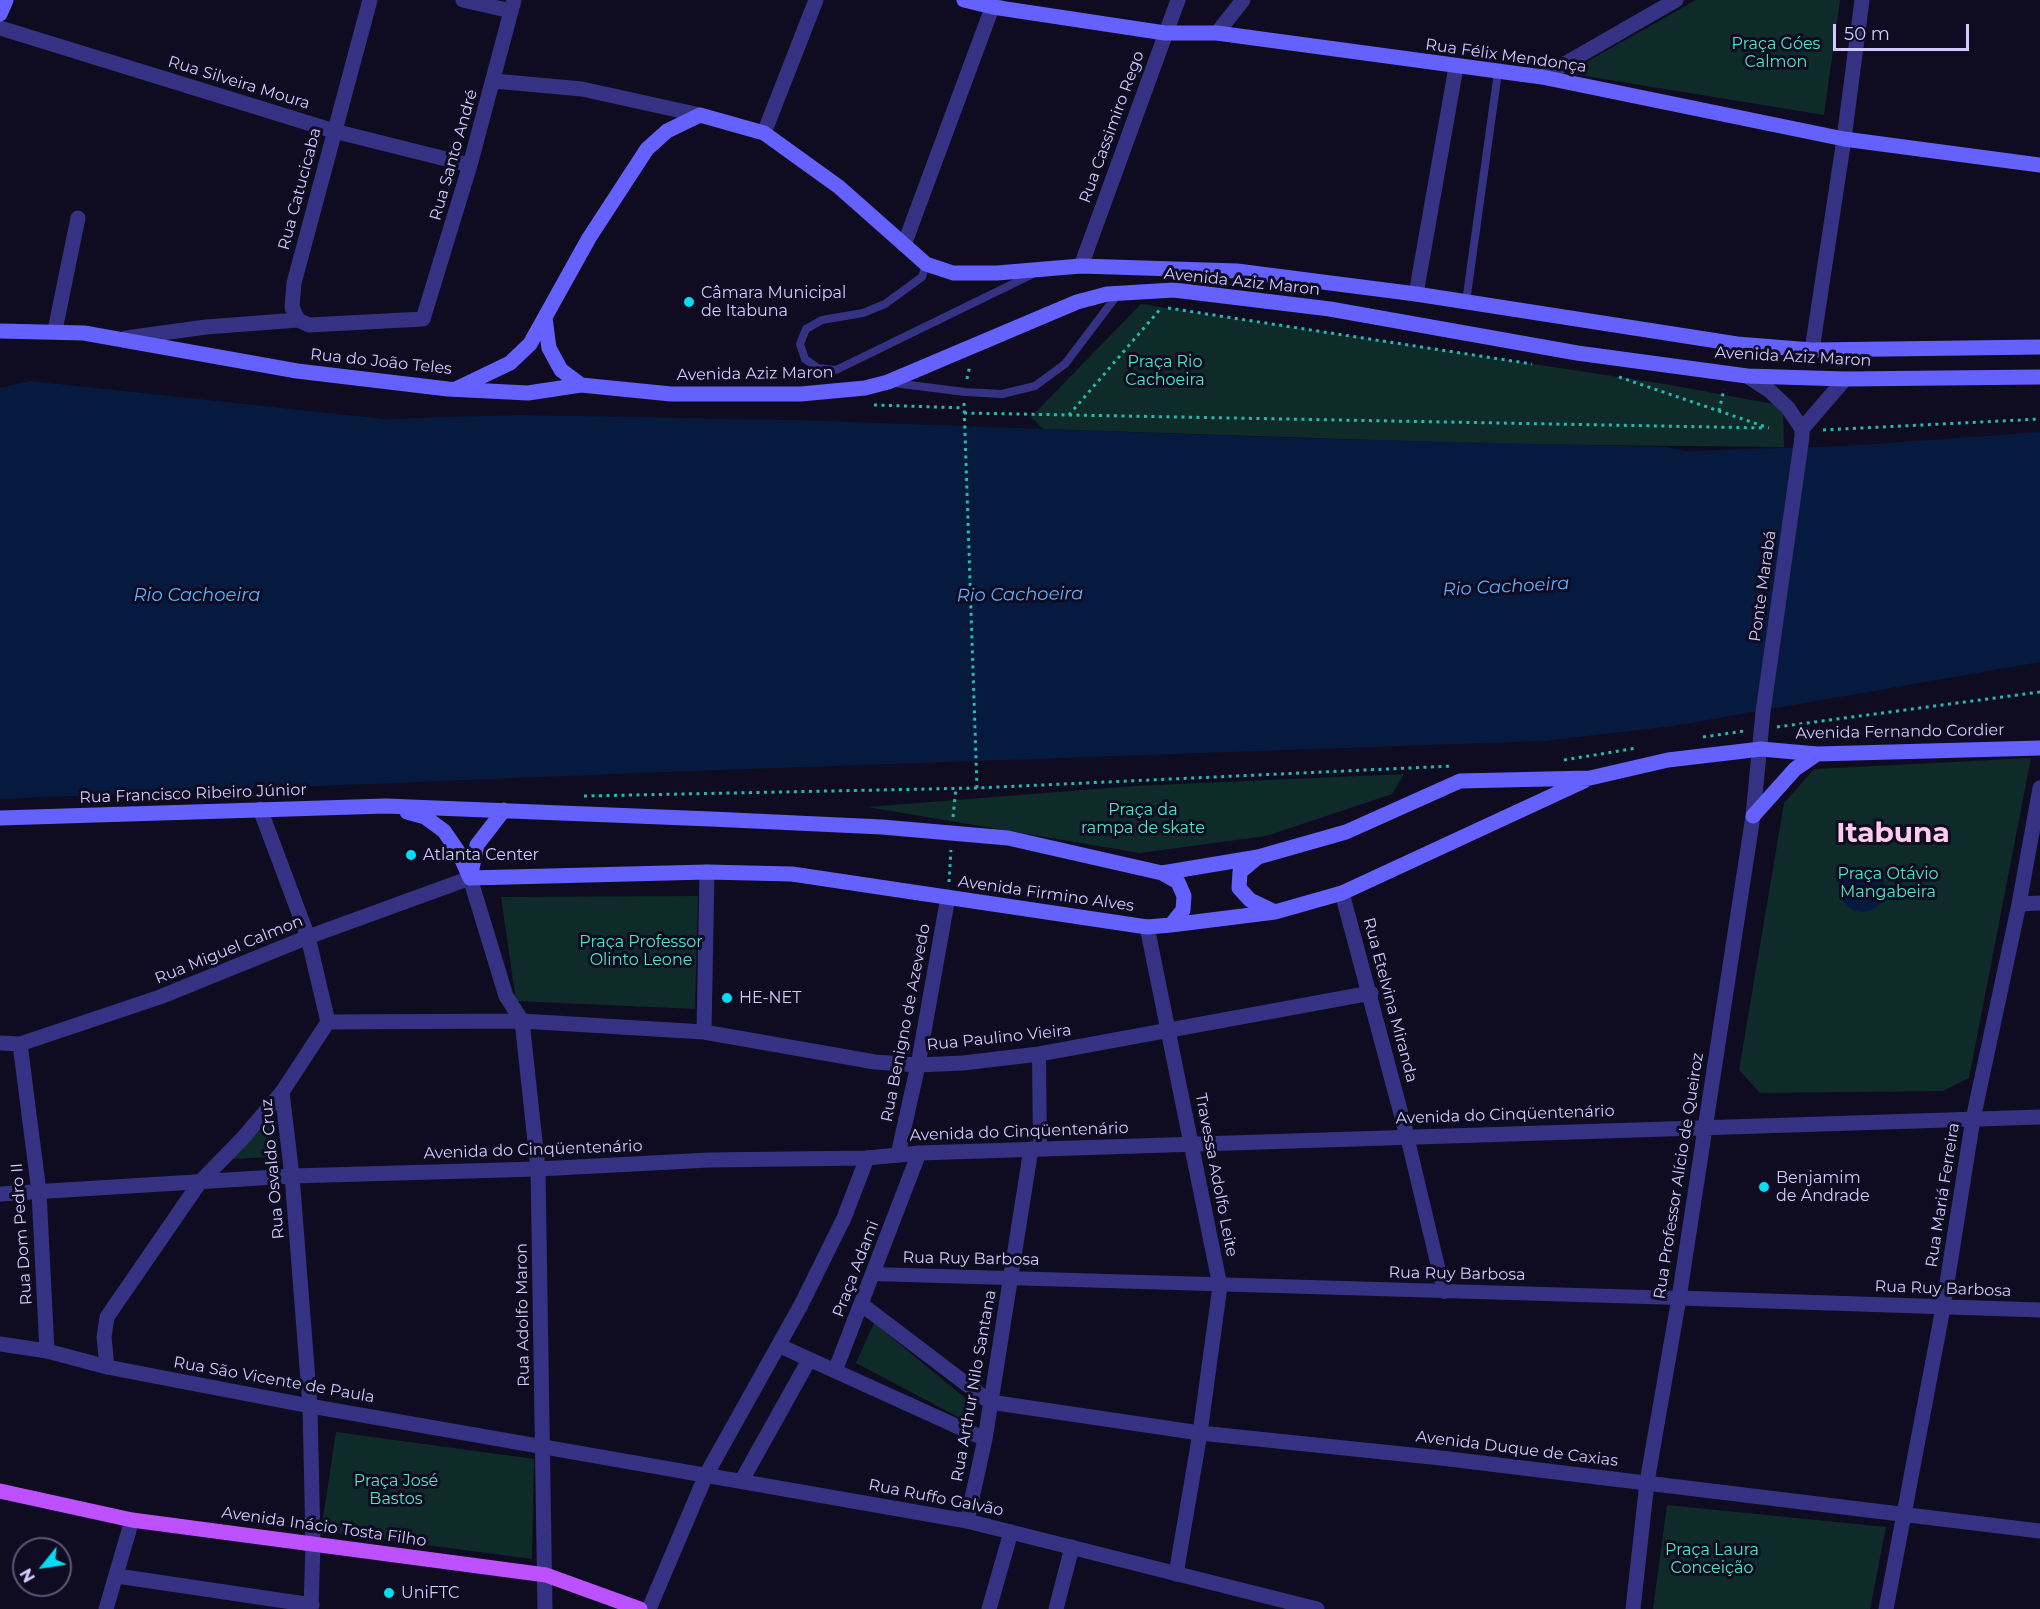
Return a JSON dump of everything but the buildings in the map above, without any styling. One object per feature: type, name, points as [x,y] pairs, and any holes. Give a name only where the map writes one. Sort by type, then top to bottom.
[{"type":"main road","points":[[0,14],[6,0]]},
{"type":"main road","name":"Rua Félix Mendonça","points":[[964,0],[1165,33],[1217,33],[1542,77],[1844,139],[2040,165]]},
{"type":"main road","points":[[700,115],[764,133]]},
{"type":"main road","name":"Rua do João Teles","points":[[0,331],[55,330],[126,338],[297,371],[385,384],[455,389],[510,363],[530,344],[589,238],[647,148],[667,131],[700,115]]},
{"type":"main road","name":"Avenida Aziz Maron","points":[[764,133],[839,187],[926,264],[953,273],[1042,270],[1082,266],[1237,271],[1416,294],[1737,344],[1812,350],[2040,347]]},
{"type":"main road","name":"Avenida Aziz Maron","points":[[455,389],[528,393],[581,385],[671,394],[801,394],[865,388],[888,382],[1077,302],[1118,294],[1174,290],[1319,308],[1576,353],[1747,376],[1845,379],[2040,377]]},
{"type":"main road","points":[[545,318],[549,348],[561,370],[581,385]]},
{"type":"main road","name":"Avenida Fernando Cordier","points":[[1761,749],[1817,754],[2040,748]]},
{"type":"main road","name":"Avenida Firmino Alves","points":[[504,810],[882,827],[974,834],[1008,838],[1162,873],[1258,857],[1346,832],[1460,781],[1590,778],[1668,760],[1761,749]]},
{"type":"main road","points":[[1753,816],[1795,769],[1817,754]]},
{"type":"main road","name":"Avenida Firmino Alves","points":[[470,878],[707,872],[792,874],[900,888],[1147,927],[1171,925],[1275,912],[1342,893],[1590,778]]},
{"type":"main road","name":"Rua Francisco Ribeiro Júnior","points":[[387,806],[425,818],[444,831],[459,853],[470,878]]},
{"type":"main road","name":"Rua Francisco Ribeiro Júnior","points":[[0,818],[387,806],[504,810]]},
{"type":"main road","points":[[470,878],[477,845],[504,810]]},
{"type":"main road","points":[[1258,857],[1240,872],[1239,888],[1250,900],[1275,912]]},
{"type":"main road","points":[[1162,873],[1178,882],[1184,896],[1183,910],[1171,925]]},
{"type":"main road","name":"Avenida Inácio Tosta Filho","points":[[0,1491],[132,1520],[546,1575],[640,1609]]},
{"type":"street","name":"Rua Catucicaba","points":[[298,320],[292,307],[294,283],[370,0]]},
{"type":"street","points":[[463,0],[512,6]]},
{"type":"street","points":[[764,133],[816,0]]},
{"type":"street","name":"Rua Cassimiro Rego","points":[[1082,266],[1178,0]]},
{"type":"street","points":[[1217,33],[1243,0]]},
{"type":"street","points":[[1542,77],[1676,0]]},
{"type":"street","points":[[1812,350],[1844,139],[1862,0]]},
{"type":"street","points":[[904,246],[994,4]]},
{"type":"street","name":"Rua Santo André","points":[[298,320],[309,326],[323,326],[423,319],[494,81],[512,6]]},
{"type":"street","name":"Rua Silveira Moura","points":[[0,28],[334,131],[470,165]]},
{"type":"street","points":[[1416,294],[1456,66]]},
{"type":"street","points":[[494,81],[582,90],[700,115]]},
{"type":"street","points":[[55,330],[78,218]]},
{"type":"street","points":[[126,338],[206,327],[298,320]]},
{"type":"street","points":[[1747,376],[1778,398],[1807,432],[1845,379]]},
{"type":"street","name":"Ponte Marabá","points":[[1761,749],[1762,720],[1807,432]]},
{"type":"street","name":"Rua Professor Alício de Queiroz","points":[[1633,1609],[1647,1482],[1679,1298],[1753,816],[1761,749]]},
{"type":"street","name":"Rua Mariá Ferreira","points":[[1886,1609],[1943,1308],[1973,1119],[2019,904],[2040,788]]},
{"type":"street","points":[[260,809],[308,937],[328,1022]]},
{"type":"street","points":[[704,1032],[707,872]]},
{"type":"street","points":[[470,878],[506,996],[522,1021]]},
{"type":"street","name":"Rua Miguel Calmon","points":[[0,1043],[20,1044],[160,997],[308,937],[470,878]]},
{"type":"street","name":"Rua Etelvina Miranda","points":[[1342,893],[1371,993],[1444,1292]]},
{"type":"street","name":"Rua Benigno de Azevedo","points":[[898,1155],[918,1065],[948,897]]},
{"type":"street","points":[[2019,904],[2040,903]]},
{"type":"street","name":"Travessa Adolfo Leite","points":[[1147,927],[1220,1286],[1200,1433],[1176,1574]]},
{"type":"street","name":"Rua Paulino Vieira","points":[[328,1022],[522,1021],[704,1032],[874,1062],[918,1065],[963,1063],[1039,1054],[1371,993]]},
{"type":"street","name":"Rua Adolfo Maron","points":[[522,1021],[538,1169],[545,1609]]},
{"type":"street","name":"Rua Osvaldo Cruz","points":[[310,1406],[292,1176],[282,1092],[328,1022]]},
{"type":"street","name":"Rua Dom Pedro II","points":[[20,1044],[39,1192],[47,1351]]},
{"type":"street","name":"Rua Arthur Nilo Santana","points":[[967,1521],[985,1439],[1011,1277],[1035,1149],[1039,1054]]},
{"type":"street","points":[[107,1367],[104,1337],[107,1317],[200,1182],[242,1139],[282,1092]]},
{"type":"street","name":"Avenida do Cinqüentenário","points":[[0,1194],[292,1176],[538,1169],[709,1160],[867,1158],[919,1153],[2040,1117]]},
{"type":"street","name":"Praça Adami","points":[[835,1371],[919,1153]]},
{"type":"street","name":"Praça Adami","points":[[649,1609],[705,1475],[780,1346],[844,1218],[867,1158]]},
{"type":"street","name":"Rua Ruy Barbosa","points":[[873,1274],[2040,1310]]},
{"type":"street","points":[[861,1304],[990,1402]]},
{"type":"street","name":"Rua São Vicente de Paula","points":[[0,1344],[47,1351],[107,1367],[310,1406],[543,1445]]},
{"type":"street","points":[[780,1346],[985,1439]]},
{"type":"street","points":[[742,1480],[809,1360]]},
{"type":"street","name":"Avenida Duque de Caxias","points":[[990,1402],[1200,1433],[1647,1482],[2040,1531]]},
{"type":"street","points":[[117,1576],[312,1607],[314,1543],[310,1406]]},
{"type":"street","name":"Rua Ruffo Galvão","points":[[543,1445],[967,1521],[1176,1574],[1279,1605],[1317,1609]]},
{"type":"street","points":[[106,1609],[132,1520]]},
{"type":"street","points":[[989,1609],[1011,1532]]},
{"type":"street","points":[[1056,1609],[1072,1547]]},
{"type":"lane","points":[[1466,302],[1498,72]]},
{"type":"lane","points":[[926,264],[922,277],[885,304],[863,313],[822,320],[807,329],[800,344],[805,359],[818,368],[836,370],[1042,270]]},
{"type":"lane","points":[[888,382],[965,392],[1002,394],[1035,386],[1065,364],[1118,294]]},
{"type":"path","points":[[1151,306],[1541,365]]},
{"type":"path","points":[[1070,415],[1162,307]]},
{"type":"path","points":[[977,788],[964,411],[970,365],[980,360]]},
{"type":"path","points":[[903,405],[964,411],[1070,415],[1769,428],[1618,376]]},
{"type":"path","points":[[1807,432],[1838,428],[2040,419]]},
{"type":"path","points":[[1692,739],[1762,720],[2040,692]]},
{"type":"path","points":[[1553,761],[1646,747]]},
{"type":"path","points":[[574,796],[977,788],[1461,765]]},
{"type":"green space","name":"Praça Góes Calmon","points":[[1696,0],[1840,0],[1824,115],[1567,73]]},
{"type":"green space","name":"Praça Rio Cachoeira","points":[[1141,304],[1671,385],[1783,406],[1784,447],[1492,444],[1043,429],[1031,417]]},
{"type":"green space","name":"Praça Otávio Mangabeira","points":[[2031,758],[1969,1078],[1943,1091],[1760,1093],[1739,1070],[1784,803],[1814,769]]},
{"type":"green space","name":"Praça da rampa de skate","points":[[1404,774],[1392,794],[1266,836],[1140,853],[867,807],[1134,786]]},
{"type":"green space","name":"Praça Professor Olinto Leone","points":[[698,896],[695,1009],[516,1001],[501,897]]},
{"type":"green space","points":[[269,1117],[272,1157],[230,1159]]},
{"type":"green space","points":[[874,1323],[970,1402],[972,1415],[960,1418],[856,1363]]},
{"type":"green space","name":"Praça José Bastos","points":[[336,1432],[534,1459],[532,1559],[321,1531]]},
{"type":"green space","name":"Praça Laura Conceição","points":[[1667,1505],[1886,1527],[1870,1609],[1653,1609]]},
{"type":"water","name":"Rio Cachoeira","points":[[31,381],[384,419],[519,415],[797,420],[1293,438],[1666,447],[1686,451],[1844,446],[2040,432],[2040,662],[1673,726],[1544,741],[664,772],[0,799],[0,388]]},
{"type":"water","points":[[1862,866],[1871,867],[1879,872],[1884,880],[1884,898],[1879,906],[1871,911],[1862,912],[1853,911],[1845,906],[1840,898],[1839,889],[1840,880],[1845,872],[1853,867]]},
{"type":"place","name":"Câmara Municipal de Itabuna","points":[[689,302]]},
{"type":"place","name":"Atlanta Center","points":[[411,855]]},
{"type":"place","name":"HE-NET","points":[[727,998]]},
{"type":"place","name":"Benjamim de Andrade","points":[[1764,1187]]},
{"type":"place","name":"UniFTC","points":[[389,1593]]},
{"type":"district","name":"Itabuna","points":[[1893,834]]}]
